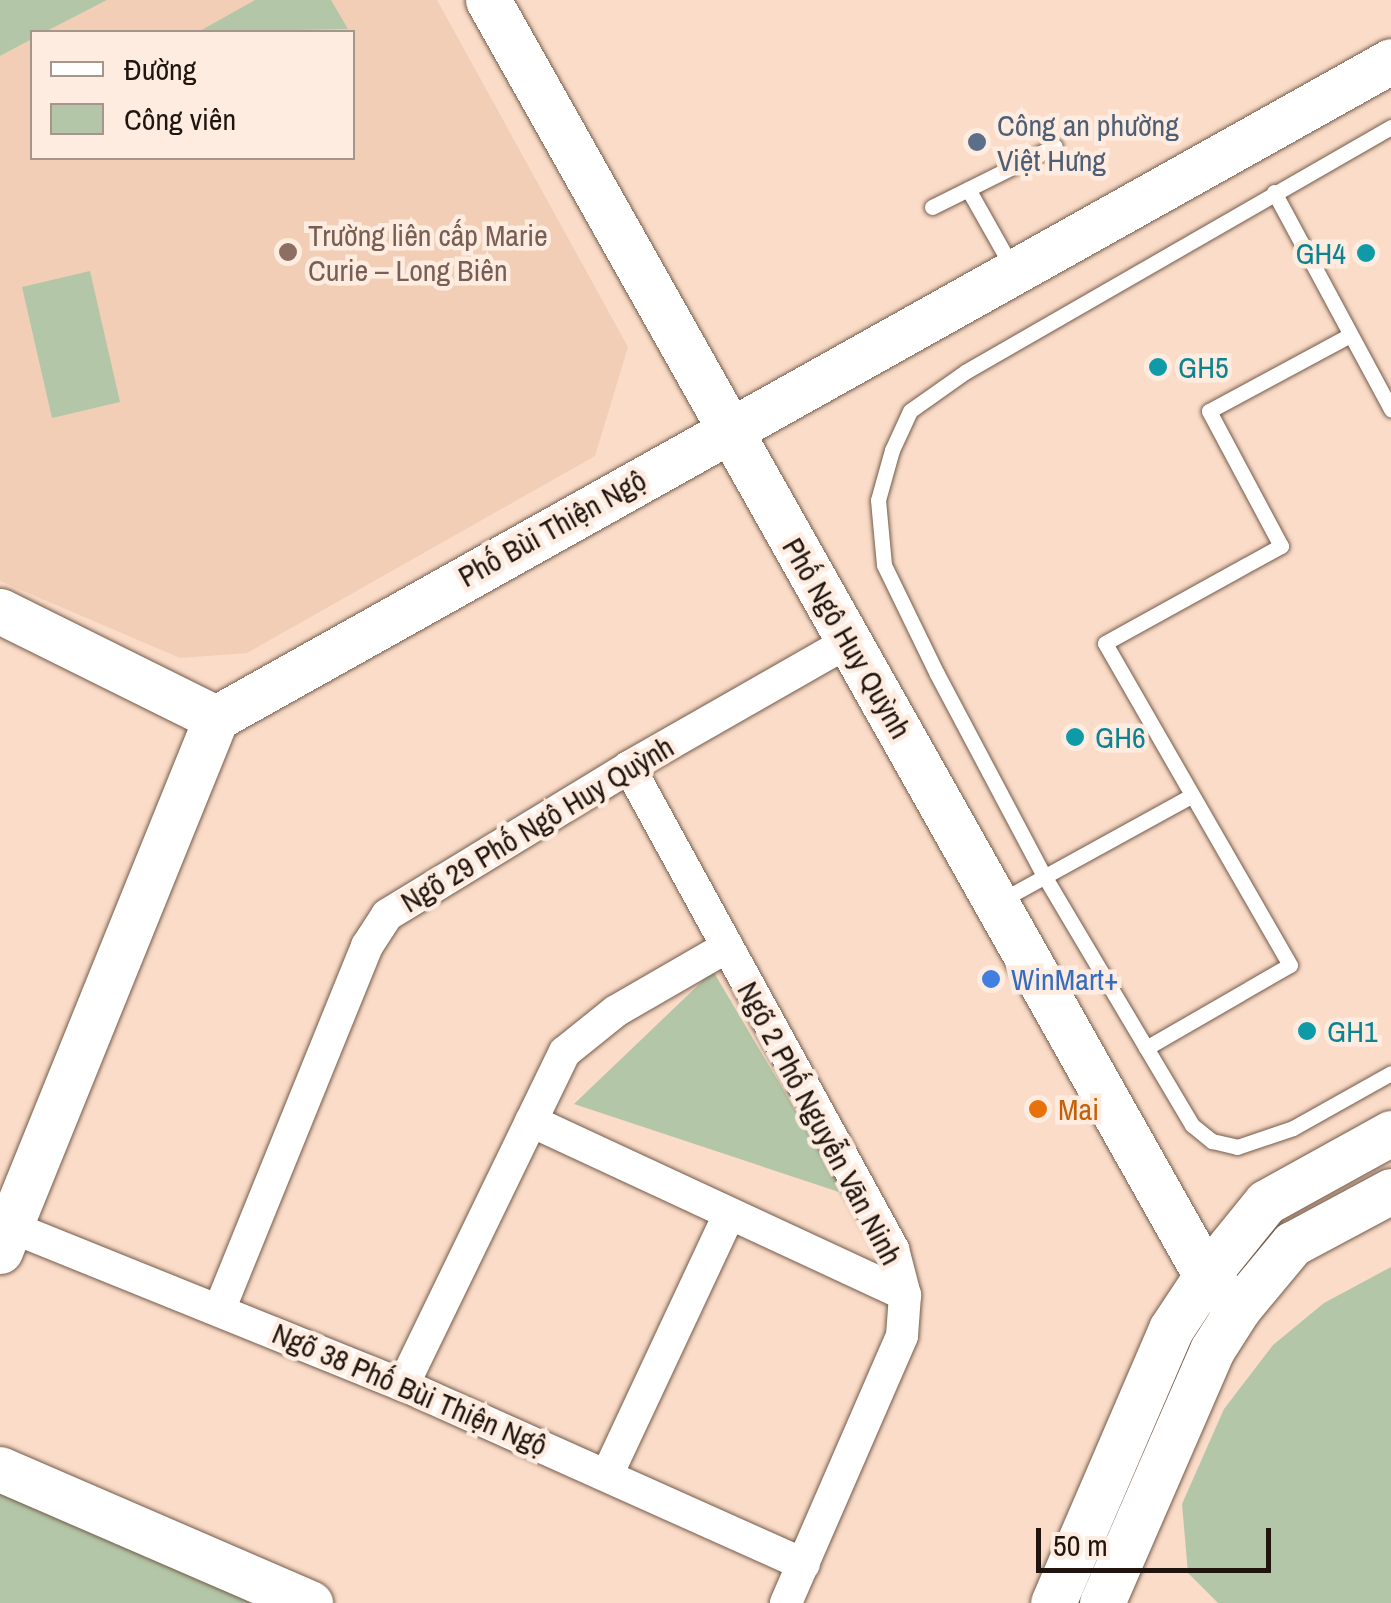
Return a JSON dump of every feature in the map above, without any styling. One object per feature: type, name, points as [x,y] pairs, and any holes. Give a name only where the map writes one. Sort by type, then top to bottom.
[{"type":"street","name":"Phố Ngô Huy Quỳnh","points":[[488,0],[1206,1276],[1238,1309]]},
{"type":"street","name":"Phố Bùi Thiện Ngộ","points":[[216,718],[1391,61]]},
{"type":"street","points":[[0,610],[216,718],[6,1239]]},
{"type":"street","name":"Ngõ 29 Phố Ngô Huy Quỳnh","points":[[220,1308],[367,946],[388,915],[629,767],[850,641]]},
{"type":"street","name":"Ngõ 2 Phố Nguyễn Văn Ninh","points":[[629,767],[893,1249],[905,1296],[902,1336],[786,1603]]},
{"type":"street","points":[[402,1386],[565,1052],[616,1011],[727,946]]},
{"type":"street","points":[[531,1121],[905,1296]]},
{"type":"street","points":[[1053,1603],[1171,1329],[1206,1276],[1266,1202],[1391,1134]]},
{"type":"street","points":[[1102,1603],[1212,1350],[1238,1309],[1292,1244],[1391,1191]]},
{"type":"street","points":[[608,1475],[730,1214]]},
{"type":"street","name":"Ngõ 38 Phố Bùi Thiện Ngộ","points":[[6,1239],[220,1308],[804,1564]]},
{"type":"street","points":[[0,1470],[310,1603]]},
{"type":"lane","points":[[1391,127],[965,372],[910,410],[892,450],[878,500],[884,565],[1043,874],[1192,1125],[1212,1141],[1237,1147],[1293,1128],[1391,1073]]},
{"type":"lane","points":[[932,207],[1055,146]]},
{"type":"lane","points":[[968,189],[1016,274]]},
{"type":"lane","points":[[1274,192],[1391,409]]},
{"type":"lane","points":[[1146,1048],[1290,965],[1190,797],[1105,642],[1281,546],[1209,410],[1350,335]]},
{"type":"lane","points":[[997,903],[1043,874],[1190,797]]},
{"type":"shaded area","name":"Trường liên cấp Marie Curie – Long Biên","points":[[107,0],[437,0],[628,347],[595,456],[247,653],[180,658],[0,581],[0,56],[30,40],[30,160],[355,160],[355,30],[49,30]]},
{"type":"green space","points":[[0,0],[107,0],[49,30],[30,30],[30,40],[0,56]]},
{"type":"green space","points":[[255,0],[331,0],[348,29],[298,30],[202,30]]},
{"type":"green space","points":[[90,271],[120,402],[52,418],[22,287]]},
{"type":"green space","points":[[713,971],[845,1194],[574,1104]]},
{"type":"green space","points":[[1391,1267],[1391,1603],[1218,1603],[1188,1573],[1182,1504],[1224,1409],[1273,1345],[1324,1303]]},
{"type":"green space","points":[[0,1490],[261,1603],[0,1603]]},
{"type":"place","name":"Công an phường Việt Hưng","points":[[977,142]]},
{"type":"place","name":"Trường liên cấp Marie Curie – Long Biên","points":[[288,252]]},
{"type":"place","name":"GH4","points":[[1366,253]]},
{"type":"place","name":"GH5","points":[[1158,367]]},
{"type":"place","name":"GH6","points":[[1075,737]]},
{"type":"place","name":"WinMart+","points":[[991,979]]},
{"type":"place","name":"GH1","points":[[1307,1031]]},
{"type":"place","name":"Mai","points":[[1038,1109]]}]
